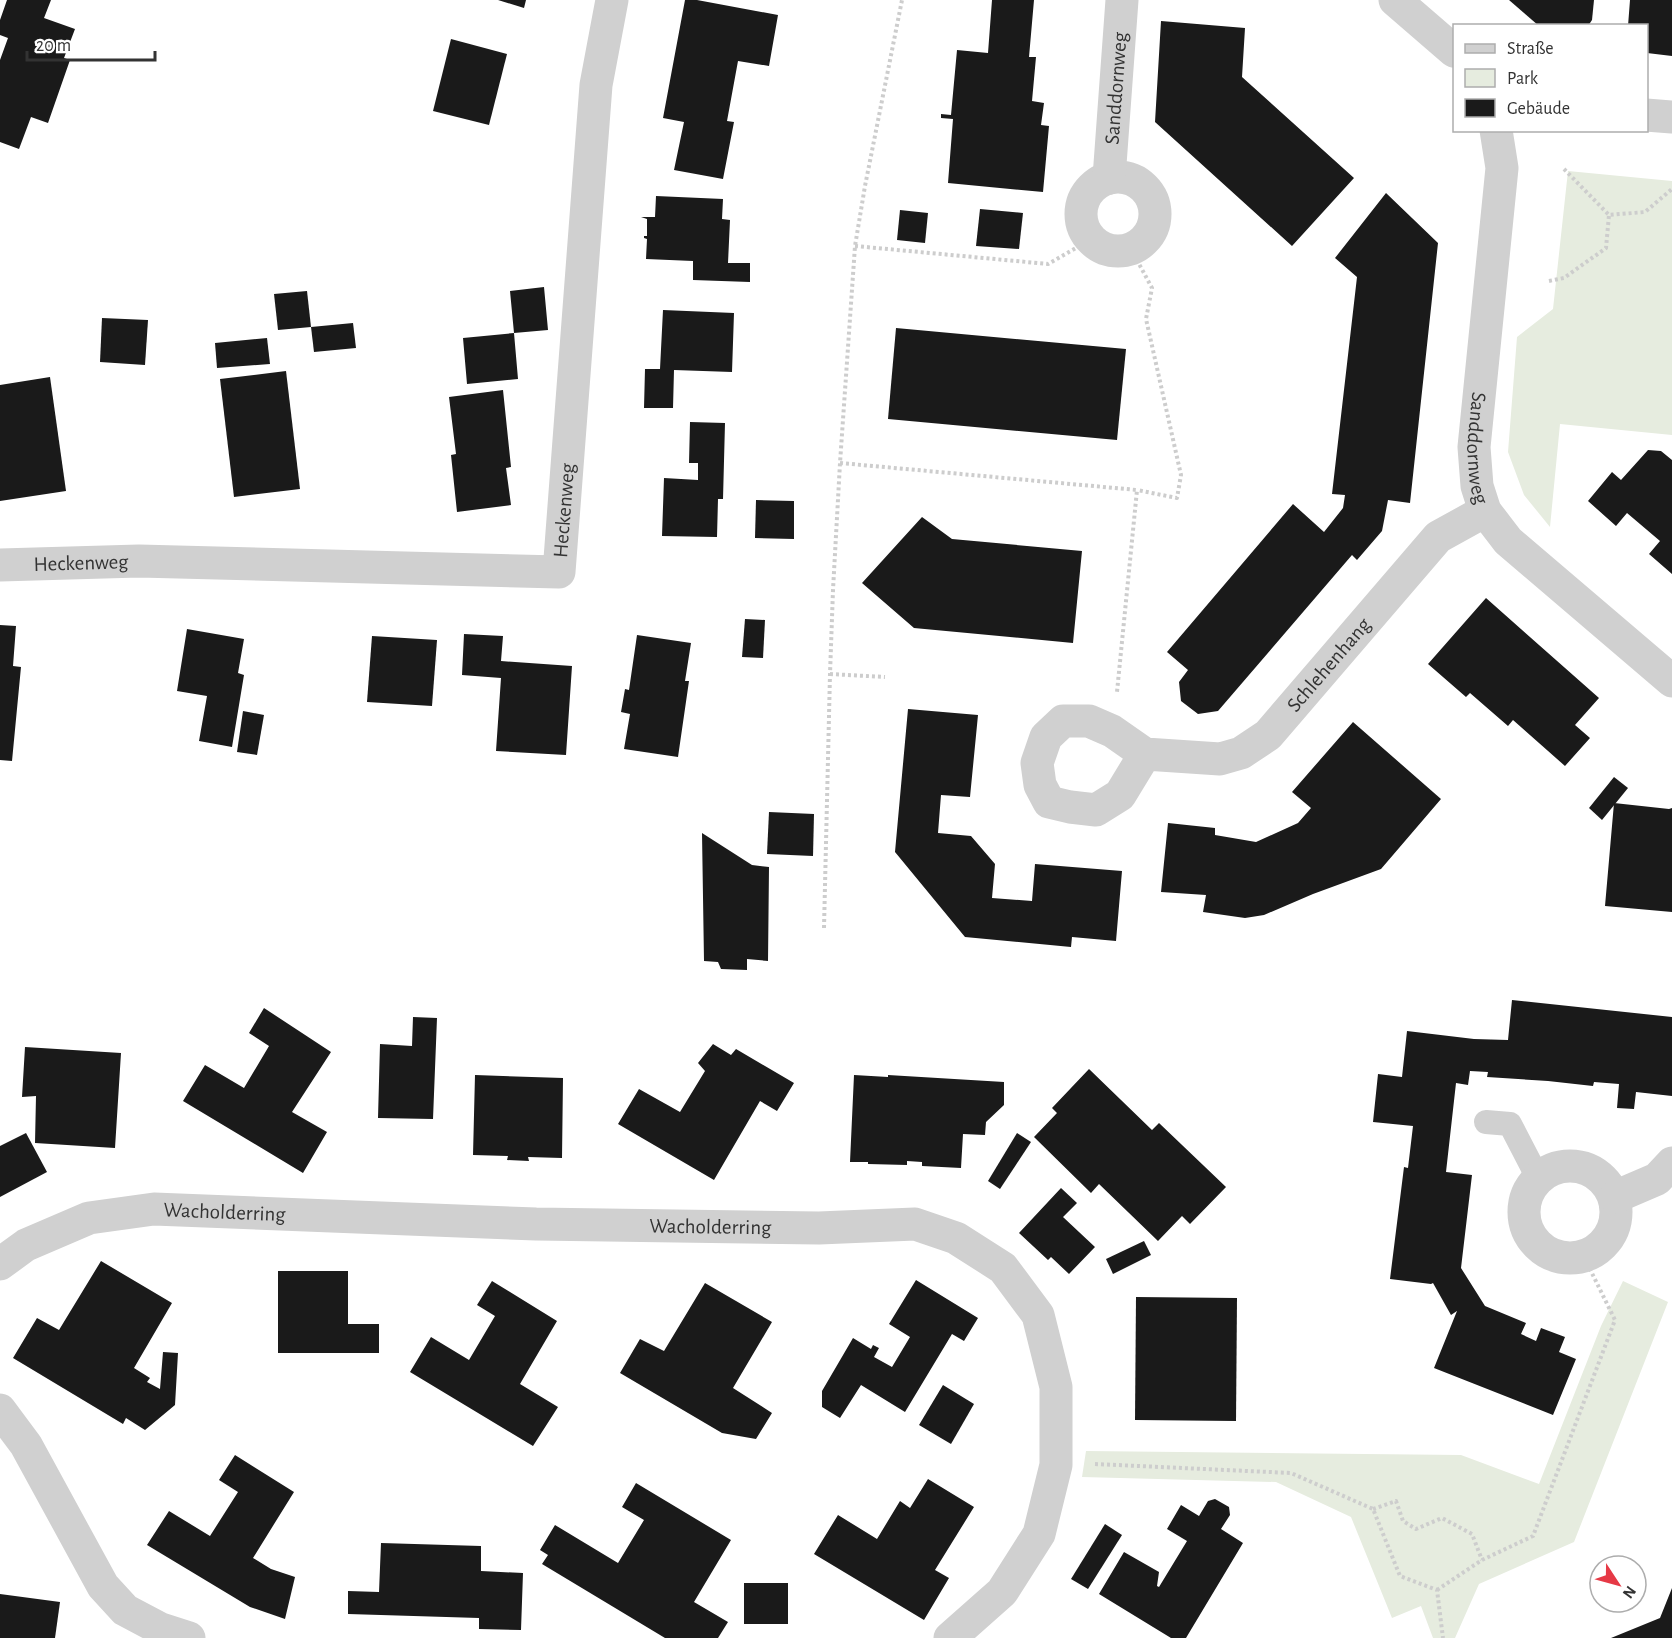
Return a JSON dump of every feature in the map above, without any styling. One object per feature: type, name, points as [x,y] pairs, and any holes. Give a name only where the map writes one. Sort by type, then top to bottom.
[{"type":"street","name":"Heckenweg","points":[[0,565],[139,561],[559,572],[596,85],[612,0]]},
{"type":"street","name":"Sanddornweg","points":[[1109,178],[1122,0]]},
{"type":"street","points":[[1395,0],[1453,49]]},
{"type":"street","points":[[1648,115],[1672,117]]},
{"type":"street","name":"Sanddornweg","points":[[1496,132],[1502,168],[1473,447],[1477,486],[1485,511],[1508,541],[1672,681]]},
{"type":"street","points":[[1109,178],[1126,178],[1141,185],[1151,198],[1155,215],[1151,231],[1131,249],[1109,251],[1090,240],[1081,222],[1082,203],[1092,187],[1109,178]]},
{"type":"street","name":"Schlehenhang","points":[[1145,754],[1120,795],[1096,810],[1049,802],[1040,785],[1037,763],[1046,737],[1063,721],[1089,721],[1112,732],[1145,754],[1220,759],[1241,753],[1268,735],[1438,537],[1485,511]]},
{"type":"street","points":[[1615,1197],[1657,1179],[1672,1163]]},
{"type":"street","points":[[1566,1165],[1596,1172],[1615,1197],[1617,1222],[1605,1244],[1584,1257],[1560,1258],[1538,1246],[1525,1225],[1525,1199],[1538,1178],[1566,1165]]},
{"type":"street","name":"Wacholderring","points":[[0,1264],[26,1245],[89,1218],[154,1209],[536,1224],[819,1228],[915,1224],[956,1238],[1004,1268],[1038,1315],[1056,1387],[1056,1465],[1039,1534],[1002,1592],[950,1638]]},
{"type":"street","points":[[0,1410],[26,1445],[103,1586],[125,1610],[161,1629],[189,1638]]},
{"type":"lane","points":[[1486,1122],[1510,1124],[1538,1178]]},
{"type":"path","points":[[824,928],[830,674],[840,463],[855,246],[902,0]]},
{"type":"path","points":[[1549,281],[1564,278],[1606,248],[1609,215],[1564,169]]},
{"type":"path","points":[[1609,215],[1645,212],[1672,189]]},
{"type":"path","points":[[855,246],[1048,264],[1090,240]]},
{"type":"path","points":[[840,463],[1137,490],[1177,498],[1181,475],[1146,319],[1152,288],[1131,249]]},
{"type":"path","points":[[1112,732],[1137,490]]},
{"type":"path","points":[[830,674],[885,677]]},
{"type":"path","points":[[1437,1590],[1482,1560],[1533,1536],[1615,1320],[1584,1257]]},
{"type":"path","points":[[1056,1465],[1097,1464],[1291,1473],[1373,1509],[1396,1501],[1403,1521],[1416,1529],[1442,1518],[1472,1534],[1482,1560]]},
{"type":"path","points":[[1373,1509],[1400,1576],[1437,1590]]},
{"type":"path","points":[[1437,1590],[1443,1638]]},
{"type":"green space","points":[[1568,171],[1672,181],[1672,435],[1560,424],[1550,527],[1524,495],[1508,452],[1517,337],[1553,309]]},
{"type":"green space","points":[[1623,1281],[1668,1302],[1574,1542],[1479,1584],[1455,1638],[1433,1638],[1421,1606],[1392,1618],[1351,1517],[1276,1482],[1082,1477],[1086,1451],[1461,1455],[1539,1484],[1601,1326]]},
{"type":"building","points":[[7,0],[51,0],[44,18],[75,29],[64,58],[70,60],[48,123],[31,117],[19,149],[0,142],[0,60],[8,38],[0,35],[0,20]]},
{"type":"building","points":[[498,0],[526,0],[524,8]]},
{"type":"building","points":[[685,0],[697,0],[778,15],[769,66],[738,61],[727,121],[734,122],[723,179],[674,170],[684,122],[663,118]]},
{"type":"building","points":[[992,0],[1034,0],[1029,57],[1036,57],[1032,101],[1044,103],[1041,125],[1049,126],[1043,192],[948,183],[953,119],[941,118],[941,114],[951,115],[957,50],[988,53]]},
{"type":"building","points":[[1509,0],[1594,0],[1592,20],[1589,24],[1537,24]]},
{"type":"building","points":[[1630,0],[1672,0],[1672,56],[1648,53],[1648,24],[1628,24]]},
{"type":"building","points":[[1161,21],[1245,28],[1242,77],[1354,178],[1292,246],[1155,122]]},
{"type":"building","points":[[451,39],[507,54],[489,125],[433,111]]},
{"type":"building","points":[[1386,193],[1438,243],[1410,503],[1388,500],[1382,531],[1357,560],[1352,555],[1218,711],[1198,714],[1181,701],[1179,682],[1188,670],[1167,652],[1293,504],[1324,532],[1343,508],[1345,495],[1332,494],[1357,277],[1335,258]]},
{"type":"building","points":[[656,196],[723,199],[722,219],[730,220],[728,263],[750,263],[750,282],[693,280],[693,261],[646,259],[647,239],[644,236],[647,236],[647,219],[641,217],[655,217]]},
{"type":"building","points":[[980,209],[1023,213],[1019,249],[976,246]]},
{"type":"building","points":[[900,210],[928,213],[925,243],[897,240]]},
{"type":"building","points":[[544,287],[548,330],[514,333],[510,291]]},
{"type":"building","points":[[307,291],[311,327],[278,330],[274,294]]},
{"type":"building","points":[[663,310],[734,313],[732,372],[674,370],[673,408],[644,408],[645,369],[660,369]]},
{"type":"building","points":[[102,318],[148,320],[145,365],[100,362]]},
{"type":"building","points":[[353,323],[356,348],[314,352],[311,327]]},
{"type":"building","points":[[896,328],[1126,349],[1117,440],[888,419]]},
{"type":"building","points":[[514,333],[518,379],[467,384],[463,338]]},
{"type":"building","points":[[267,338],[270,364],[217,368],[215,343]]},
{"type":"building","points":[[286,371],[300,489],[234,497],[220,379]]},
{"type":"building","points":[[50,377],[66,491],[0,501],[0,385]]},
{"type":"building","points":[[503,390],[511,467],[506,468],[511,505],[457,512],[451,455],[456,454],[449,397]]},
{"type":"building","points":[[690,422],[725,423],[723,499],[718,499],[717,537],[662,536],[664,478],[698,480],[698,463],[689,463]]},
{"type":"building","points":[[1648,450],[1661,451],[1672,460],[1672,574],[1649,554],[1660,541],[1627,513],[1616,526],[1588,501],[1612,472],[1621,480]]},
{"type":"building","points":[[756,500],[794,501],[794,539],[755,538]]},
{"type":"building","points":[[922,517],[952,539],[1082,551],[1073,643],[914,628],[862,583]]},
{"type":"building","points":[[1486,598],[1599,698],[1575,725],[1590,738],[1565,766],[1513,720],[1508,726],[1470,693],[1466,697],[1428,664]]},
{"type":"building","points":[[745,619],[765,620],[763,658],[742,657]]},
{"type":"building","points":[[0,625],[16,626],[13,666],[21,667],[12,761],[0,760]]},
{"type":"building","points":[[187,629],[244,639],[238,673],[244,675],[232,747],[199,741],[207,696],[177,691]]},
{"type":"building","points":[[464,634],[503,636],[501,661],[572,666],[566,755],[496,751],[501,678],[462,675]]},
{"type":"building","points":[[637,635],[691,643],[685,681],[689,681],[678,757],[624,749],[630,714],[621,712],[625,689],[629,690]]},
{"type":"building","points":[[372,636],[437,640],[432,706],[367,702]]},
{"type":"building","points":[[908,709],[978,715],[970,797],[941,795],[938,833],[971,836],[995,864],[992,898],[1032,901],[1035,864],[1122,871],[1116,941],[1072,937],[1071,947],[965,937],[895,852]]},
{"type":"building","points":[[243,711],[264,715],[257,755],[237,752]]},
{"type":"building","points":[[1353,722],[1441,799],[1381,869],[1264,915],[1245,918],[1203,912],[1206,895],[1161,892],[1168,823],[1215,828],[1215,835],[1256,842],[1298,823],[1311,808],[1292,792]]},
{"type":"building","points":[[1614,777],[1628,788],[1602,820],[1589,808]]},
{"type":"building","points":[[1614,803],[1672,808],[1672,912],[1605,906]]},
{"type":"building","points":[[769,812],[814,814],[813,856],[767,854]]},
{"type":"building","points":[[702,833],[752,865],[769,867],[768,961],[747,959],[747,970],[721,969],[718,962],[704,961]]},
{"type":"building","points":[[1512,1000],[1672,1017],[1672,1096],[1636,1092],[1634,1109],[1617,1108],[1619,1084],[1594,1082],[1593,1086],[1487,1077],[1488,1072],[1470,1071],[1468,1085],[1456,1083],[1446,1172],[1472,1175],[1461,1268],[1485,1306],[1526,1323],[1521,1334],[1536,1341],[1541,1328],[1565,1337],[1559,1352],[1576,1359],[1553,1415],[1434,1368],[1457,1311],[1451,1315],[1433,1283],[1390,1279],[1404,1167],[1408,1168],[1413,1126],[1373,1122],[1378,1074],[1402,1077],[1407,1031],[1474,1039],[1508,1040]]},
{"type":"building","points":[[264,1008],[331,1052],[292,1112],[327,1132],[303,1173],[183,1101],[205,1065],[244,1088],[269,1046],[249,1033]]},
{"type":"building","points":[[413,1017],[437,1018],[433,1119],[378,1118],[380,1044],[412,1046]]},
{"type":"building","points":[[713,1044],[731,1055],[736,1049],[794,1083],[777,1111],[760,1101],[714,1180],[618,1124],[639,1089],[680,1112],[705,1071],[698,1063]]},
{"type":"building","points":[[25,1047],[121,1053],[115,1148],[35,1143],[36,1096],[22,1097]]},
{"type":"building","points":[[1089,1069],[1152,1130],[1159,1123],[1226,1187],[1190,1224],[1182,1216],[1158,1241],[1099,1184],[1091,1193],[1034,1137],[1057,1113],[1052,1108]]},
{"type":"building","points":[[475,1075],[563,1078],[562,1158],[528,1157],[529,1161],[507,1160],[508,1156],[473,1155]]},
{"type":"building","points":[[854,1075],[1004,1082],[1004,1105],[986,1122],[985,1135],[963,1134],[961,1168],[922,1166],[922,1162],[907,1161],[907,1165],[850,1162]]},
{"type":"building","points":[[26,1133],[47,1172],[0,1197],[0,1146]]},
{"type":"building","points":[[1017,1133],[1031,1142],[1000,1189],[988,1181]]},
{"type":"building","points":[[1061,1188],[1077,1203],[1063,1217],[1095,1247],[1069,1274],[1051,1257],[1048,1260],[1019,1233]]},
{"type":"building","points":[[1144,1241],[1151,1255],[1113,1274],[1106,1259]]},
{"type":"building","points":[[101,1261],[172,1303],[134,1368],[150,1378],[147,1382],[160,1389],[163,1352],[178,1353],[175,1405],[145,1430],[126,1418],[123,1424],[13,1358],[37,1318],[59,1330]]},
{"type":"building","points":[[278,1271],[348,1271],[348,1324],[379,1324],[379,1353],[278,1353]]},
{"type":"building","points":[[916,1280],[978,1318],[964,1341],[952,1334],[905,1412],[861,1385],[840,1418],[822,1407],[822,1391],[853,1338],[871,1349],[873,1345],[879,1348],[874,1357],[892,1367],[910,1337],[889,1324]]},
{"type":"building","points":[[492,1281],[557,1321],[520,1384],[558,1407],[533,1446],[410,1372],[431,1337],[469,1360],[495,1316],[477,1305]]},
{"type":"building","points":[[705,1283],[772,1322],[733,1388],[772,1413],[756,1439],[722,1433],[620,1373],[640,1339],[664,1351]]},
{"type":"building","points":[[1136,1297],[1237,1298],[1236,1421],[1135,1420]]},
{"type":"building","points":[[943,1385],[974,1404],[951,1444],[919,1425]]},
{"type":"building","points":[[235,1455],[294,1492],[253,1558],[271,1569],[295,1577],[285,1619],[250,1607],[147,1545],[169,1511],[210,1536],[238,1492],[219,1480]]},
{"type":"building","points":[[928,1479],[974,1507],[935,1570],[949,1578],[924,1620],[814,1554],[838,1515],[877,1539],[900,1501],[910,1508]]},
{"type":"building","points":[[636,1483],[731,1540],[694,1602],[728,1622],[718,1638],[665,1638],[542,1564],[548,1555],[540,1550],[555,1525],[618,1563],[644,1520],[622,1507]]},
{"type":"building","points":[[1215,1499],[1229,1507],[1230,1515],[1221,1529],[1243,1543],[1186,1638],[1171,1638],[1099,1594],[1124,1552],[1159,1572],[1157,1586],[1159,1587],[1187,1541],[1167,1529],[1181,1505],[1199,1516],[1208,1501]]},
{"type":"building","points":[[1105,1524],[1122,1535],[1088,1589],[1071,1579]]},
{"type":"building","points":[[381,1543],[481,1546],[481,1571],[523,1573],[521,1630],[479,1629],[479,1618],[348,1614],[348,1591],[379,1592]]},
{"type":"building","points":[[744,1583],[788,1583],[788,1624],[744,1624]]},
{"type":"building","points":[[1672,1588],[1672,1638],[1611,1638],[1660,1618]]},
{"type":"building","points":[[0,1594],[60,1602],[55,1638],[0,1638]]}]
